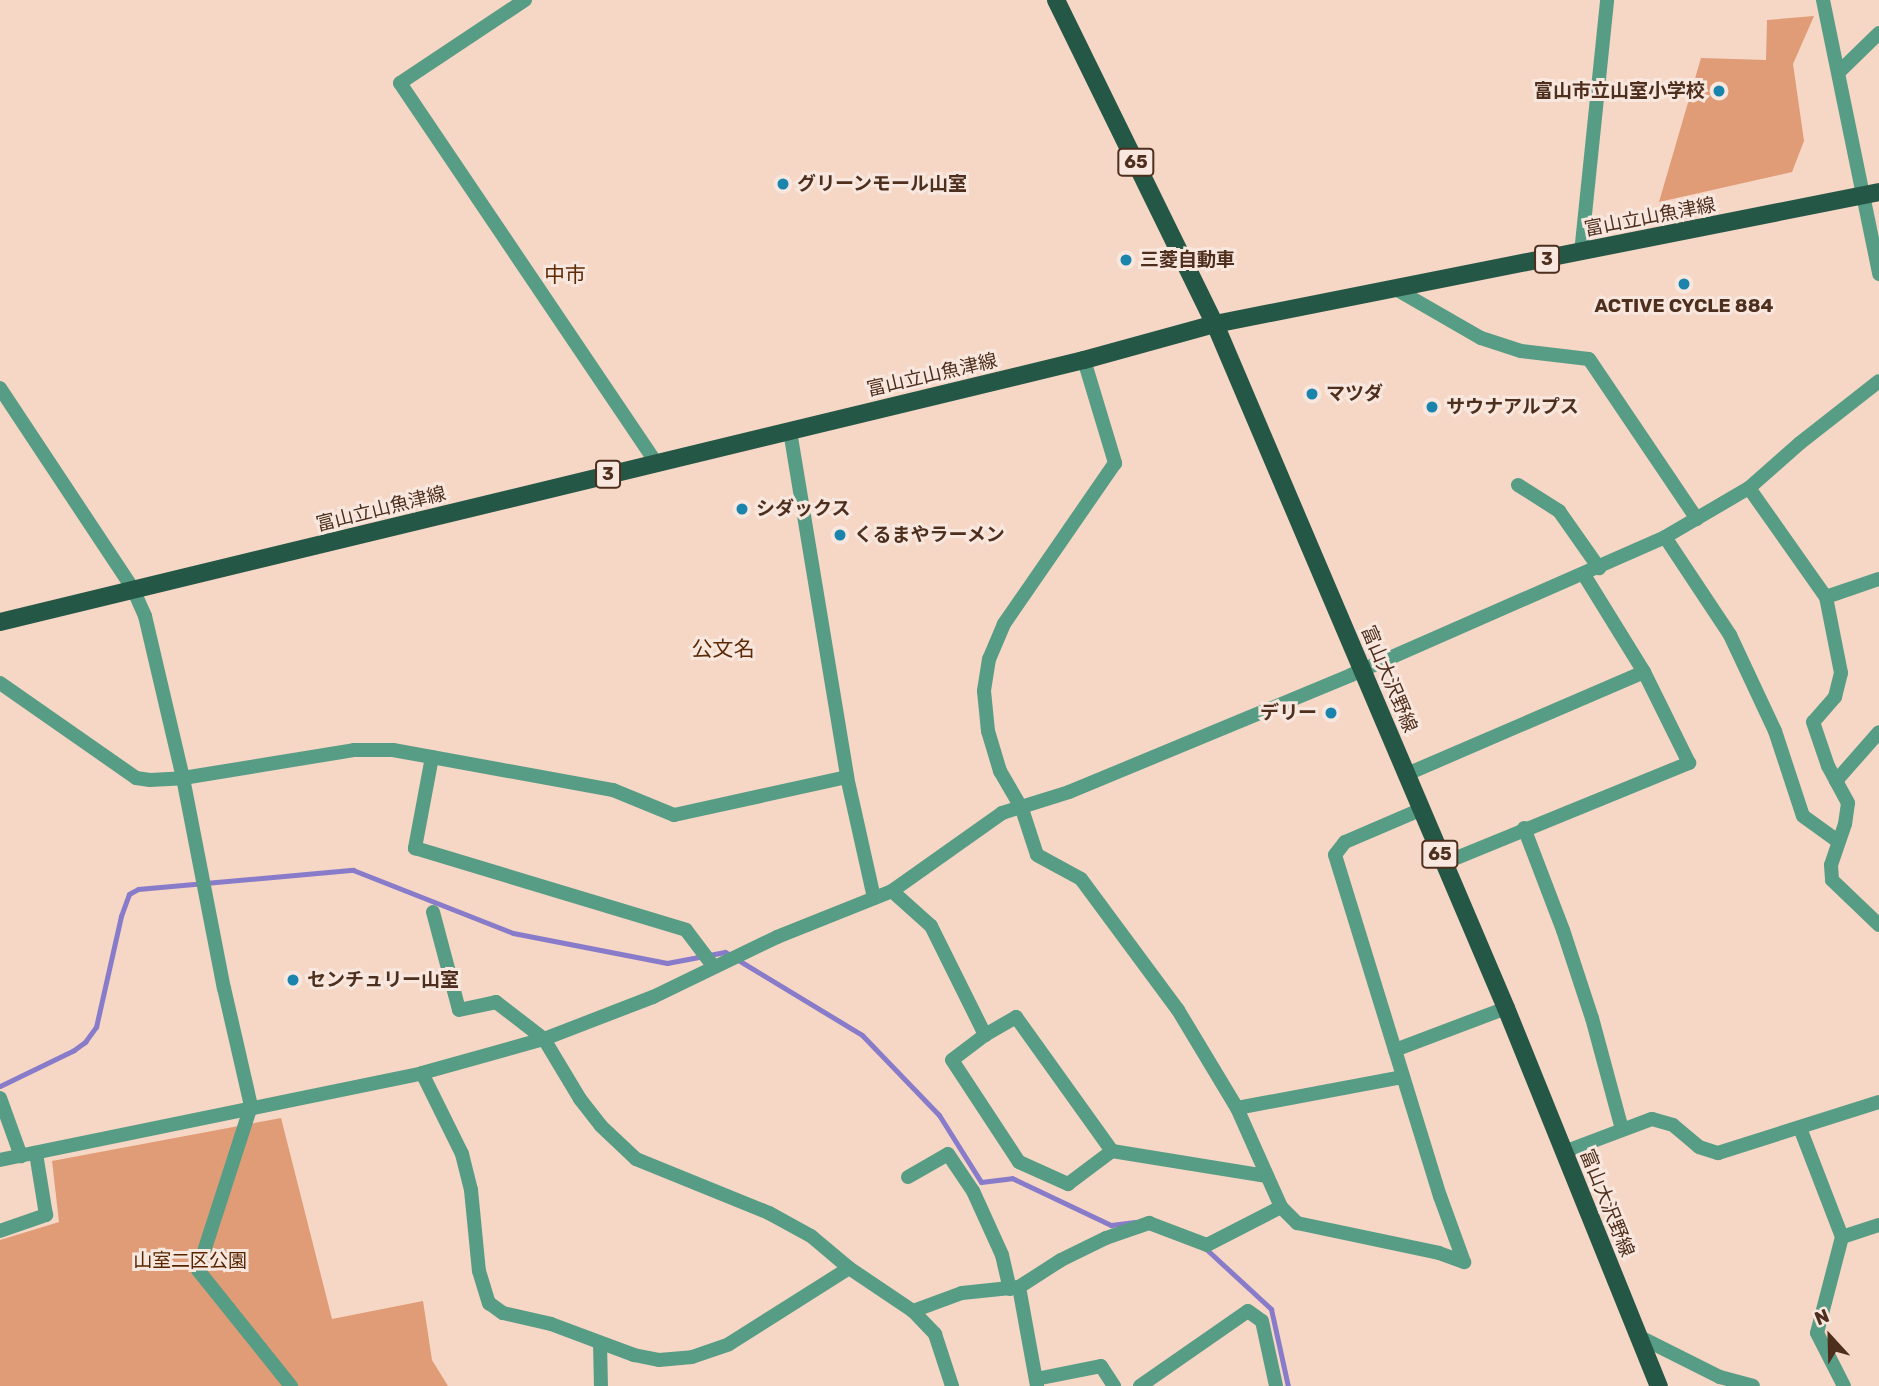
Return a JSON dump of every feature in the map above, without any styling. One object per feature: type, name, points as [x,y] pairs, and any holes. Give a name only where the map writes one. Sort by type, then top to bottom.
[{"type":"main road","name":"富山大沢野線","points":[[1056,0],[1215,324],[1506,1007],[1659,1386]]},
{"type":"main road","name":"富山立山魚津線","points":[[0,622],[1084,360],[1215,324],[1872,194]]},
{"type":"street","points":[[525,0],[400,83],[656,462]]},
{"type":"street","points":[[1581,253],[1607,0]]},
{"type":"street","points":[[1823,0],[1839,72],[1872,194],[1879,274]]},
{"type":"street","points":[[1839,72],[1879,33]]},
{"type":"street","points":[[1394,288],[1481,338],[1521,351],[1589,359],[1697,519]]},
{"type":"street","points":[[1084,360],[1115,463],[1004,624],[989,659],[984,691],[988,730],[1000,771],[1022,809],[1037,855],[1081,879],[1178,1010],[1237,1108],[1281,1207],[1297,1223],[1464,1262],[1440,1196],[1335,855],[1345,842],[1422,809]]},
{"type":"street","points":[[0,1160],[251,1106],[422,1073],[544,1040],[653,997],[777,937],[892,891],[1002,813],[1022,809],[1363,670],[1584,575],[1665,537],[1749,488],[1800,443],[1879,381]]},
{"type":"street","points":[[0,388],[133,589],[145,616],[183,778],[224,988],[251,1106],[198,1270],[290,1386]]},
{"type":"street","points":[[790,431],[847,777],[874,898]]},
{"type":"street","points":[[1518,485],[1559,511],[1599,568]]},
{"type":"street","points":[[1749,488],[1826,597],[1841,673],[1835,697],[1813,722],[1836,781],[1848,803],[1831,864],[1832,880],[1879,925]]},
{"type":"street","points":[[1665,537],[1730,635],[1776,731],[1803,816],[1839,842]]},
{"type":"street","points":[[1444,863],[1524,828],[1689,763],[1644,672],[1584,575]]},
{"type":"street","points":[[1826,597],[1879,579]]},
{"type":"street","points":[[1406,774],[1644,672]]},
{"type":"street","points":[[0,683],[136,778],[183,778],[354,750],[393,750],[613,790],[674,815],[847,777]]},
{"type":"street","points":[[1836,781],[1879,732]]},
{"type":"street","points":[[432,757],[415,848],[686,930],[714,967]]},
{"type":"street","points":[[1524,828],[1563,930],[1592,1018],[1622,1129]]},
{"type":"street","points":[[892,891],[931,926],[985,1035]]},
{"type":"street","points":[[433,912],[459,1010],[496,1002],[544,1040],[580,1099],[601,1126],[636,1159],[769,1213],[811,1236],[849,1268],[913,1311],[935,1334],[952,1386]]},
{"type":"street","points":[[1395,1050],[1506,1007]]},
{"type":"street","points":[[1112,1151],[1068,1184],[1019,1162],[951,1060],[1016,1017],[1112,1151],[1267,1176]]},
{"type":"street","points":[[422,1073],[462,1154],[471,1190],[479,1270],[489,1303],[503,1312],[551,1324],[634,1355],[659,1360],[692,1357],[729,1344],[849,1268]]},
{"type":"street","points":[[1237,1108],[1403,1077]]},
{"type":"street","points":[[0,1098],[21,1156]]},
{"type":"street","points":[[1564,1152],[1651,1119],[1673,1125],[1699,1147],[1718,1153],[1879,1102]]},
{"type":"street","points":[[1800,1128],[1842,1237],[1817,1333],[1844,1386]]},
{"type":"street","points":[[0,1231],[46,1215],[36,1153]]},
{"type":"street","points":[[908,1177],[948,1154],[973,1191],[1015,1288],[1036,1383],[1101,1366],[1114,1386]]},
{"type":"street","points":[[913,1311],[962,1293],[1015,1288],[1061,1260],[1106,1238],[1149,1223],[1207,1245],[1281,1207]]},
{"type":"street","points":[[1842,1237],[1879,1225]]},
{"type":"street","points":[[1140,1386],[1248,1311],[1262,1321],[1276,1386]]},
{"type":"street","points":[[1638,1336],[1720,1377],[1753,1386]]},
{"type":"street","points":[[600,1343],[601,1386]]},
{"type":"green space","points":[[1814,16],[1793,64],[1804,141],[1792,172],[1659,202],[1701,58],[1766,60],[1767,20]]},
{"type":"green space","name":"山室二区公園","points":[[281,1118],[332,1319],[423,1301],[432,1360],[448,1386],[0,1386],[0,1240],[59,1222],[52,1161]]},
{"type":"waterway","points":[[0,1086],[74,1050],[85,1042],[96,1027],[121,916],[129,894],[138,889],[353,870],[513,933],[667,963],[725,952],[862,1035],[939,1115],[981,1182],[1012,1178],[1111,1225],[1135,1222]]},
{"type":"waterway","points":[[1205,1248],[1271,1309],[1288,1386]]},
{"type":"place","name":"富山市立山室小学校","points":[[1719,91]]},
{"type":"place","name":"グリーンモール山室","points":[[783,184]]},
{"type":"place","name":"三菱自動車","points":[[1126,260]]},
{"type":"place","name":"ACTIVE CYCLE 884","points":[[1684,284]]},
{"type":"place","name":"マツダ","points":[[1312,394]]},
{"type":"place","name":"サウナアルプス","points":[[1432,407]]},
{"type":"place","name":"シダックス","points":[[742,509]]},
{"type":"place","name":"くるまやラーメン","points":[[840,535]]},
{"type":"place","name":"デリー","points":[[1331,713]]},
{"type":"place","name":"センチュリー山室","points":[[293,980]]},
{"type":"district","name":"中市","points":[[565,275]]},
{"type":"district","name":"公文名","points":[[723,649]]}]
